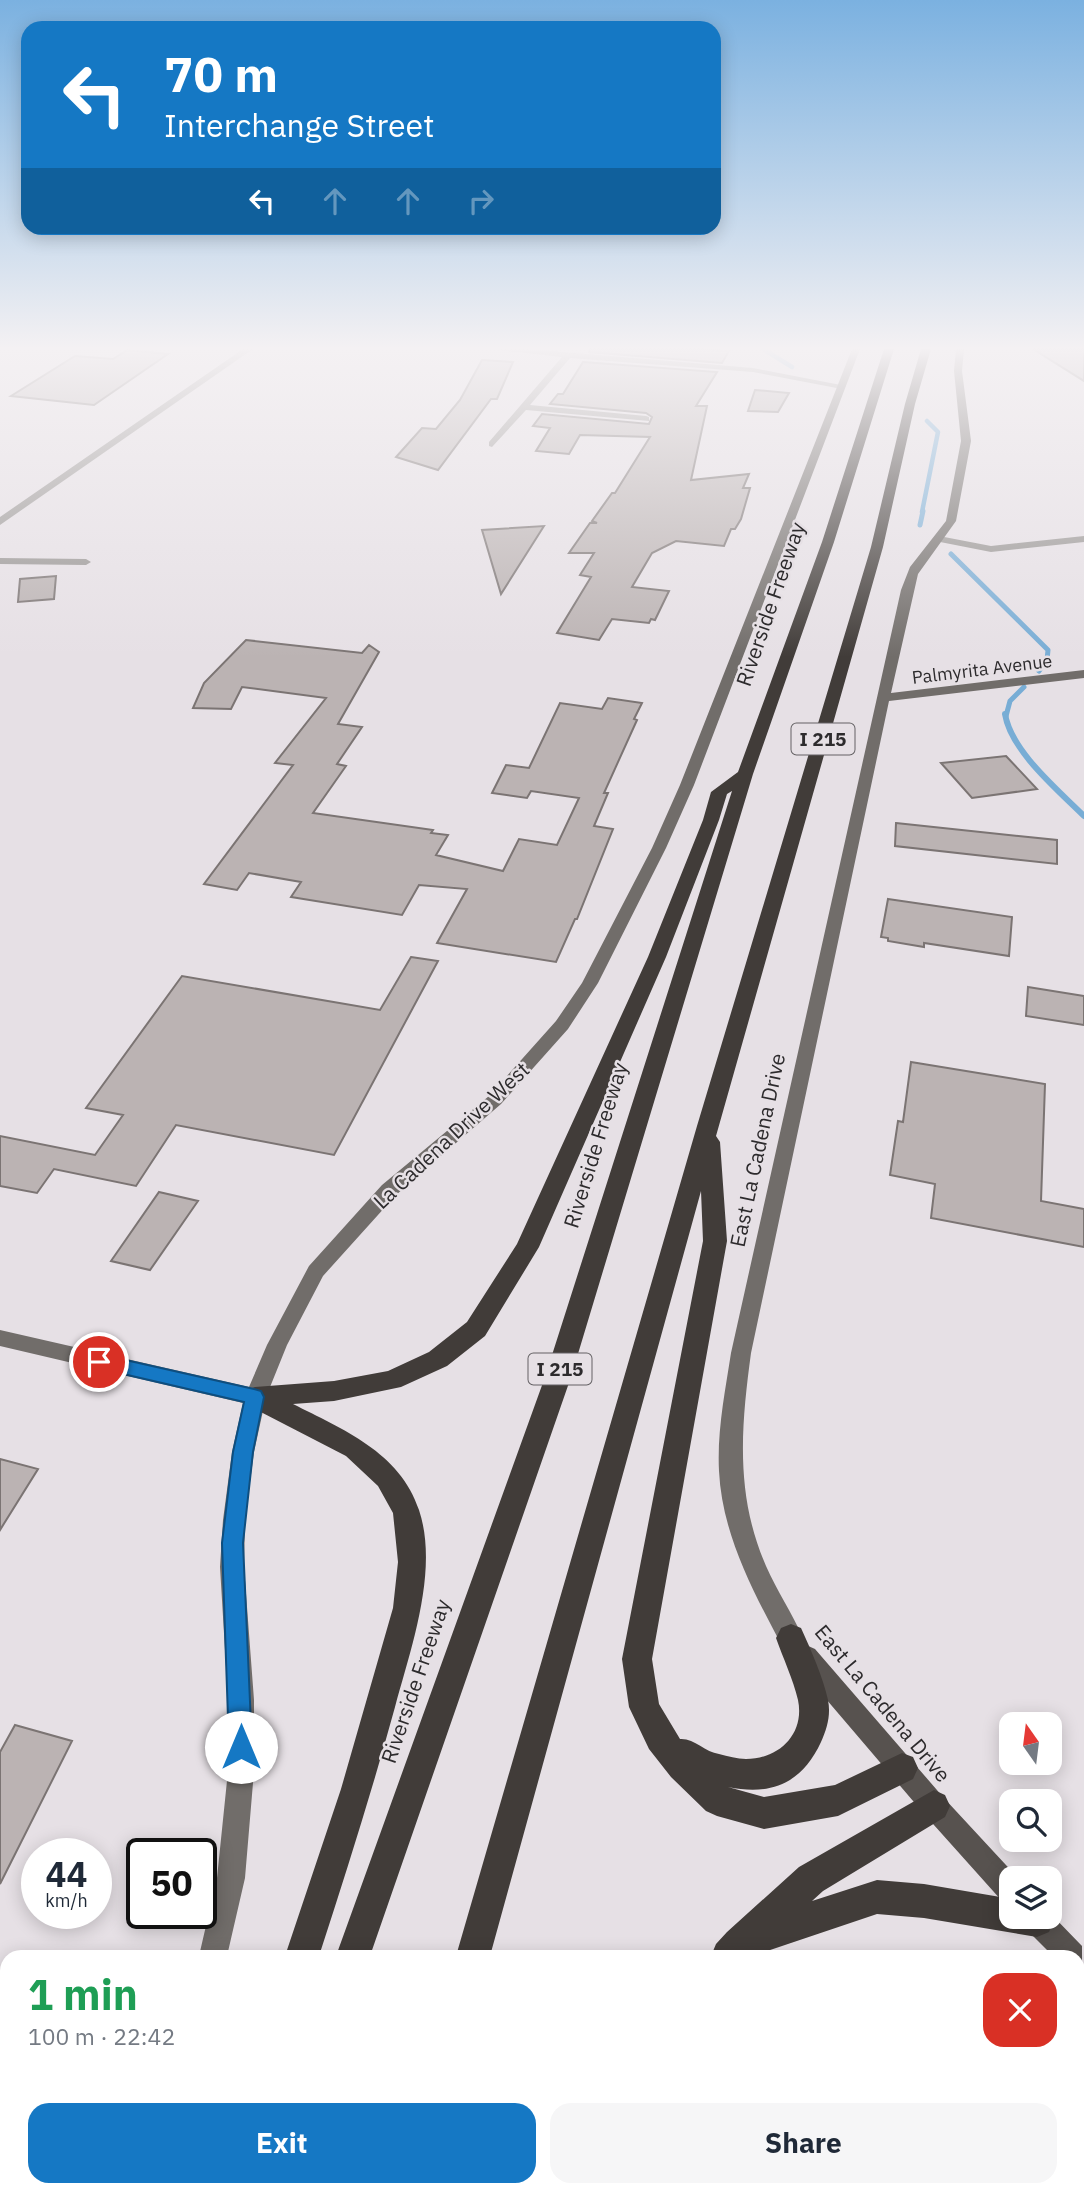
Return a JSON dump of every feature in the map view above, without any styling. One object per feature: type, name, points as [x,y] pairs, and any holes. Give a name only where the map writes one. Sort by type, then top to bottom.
[{"type":"highway","name":"Riverside Freeway","points":[[355,1950],[558,1377],[745,774],[828,542],[857,451]]},
{"type":"highway","name":"I 215","points":[[475,1950],[708,1126],[877,547],[899,451]]},
{"type":"highway","points":[[254,1397],[334,1391],[392,1380],[438,1359],[476,1329],[527,1247],[657,957],[711,820],[719,792],[745,774]]},
{"type":"highway","points":[[708,1126],[715,1241],[637,1659],[644,1707],[660,1738],[682,1766],[718,1800],[764,1813],[838,1800],[902,1768]]},
{"type":"highway","points":[[254,1397],[355,1448],[387,1478],[407,1511],[412,1562],[407,1608],[361,1776],[304,1950]]},
{"type":"highway","points":[[660,1738],[704,1767],[745,1775],[779,1770],[800,1753],[813,1725],[813,1702],[791,1638]]},
{"type":"highway","points":[[734,1950],[811,1880],[934,1806]]},
{"type":"highway","points":[[734,1950],[827,1912],[877,1897],[924,1900],[999,1913]]},
{"type":"main road","name":"La Cadena Drive West","points":[[214,1950],[231,1878],[241,1772],[241,1700],[232,1555],[243,1452],[254,1397],[277,1345],[316,1270],[389,1190],[495,1100],[531,1063],[562,1026],[590,983],[659,848],[687,785],[817,451]]},
{"type":"main road","name":"East La Cadena Drive","points":[[964,451],[951,521],[919,561],[910,583],[884,698],[741,1353],[732,1418],[732,1488],[743,1537],[761,1583],[791,1638],[833,1692],[999,1877]]},
{"type":"main road","name":"Palmyrita Avenue","points":[[884,698],[1084,674]]},
{"type":"main road","points":[[0,1338],[254,1397]]},
{"type":"main road","points":[[1039,1929],[1065,1950]]},
{"type":"street","points":[[0,522],[101,451]]},
{"type":"street","points":[[939,539],[991,549],[1084,539]]},
{"type":"street","points":[[0,561],[86,562]]},
{"type":"building","points":[[401,451],[452,451],[438,470],[396,457]]},
{"type":"building","points":[[541,451],[570,451],[569,454]]},
{"type":"building","points":[[641,451],[697,451],[691,480],[749,474],[743,488],[750,488],[741,519],[735,529],[731,529],[724,546],[676,541],[652,553],[632,587],[669,591],[655,620],[651,619],[649,623],[612,619],[599,640],[557,633],[591,577],[580,575],[594,553],[569,553],[590,523],[597,523],[592,521],[612,493],[615,493]]},
{"type":"building","points":[[544,526],[501,594],[482,530]]},
{"type":"building","points":[[56,576],[54,599],[18,602],[20,579]]},
{"type":"building","points":[[246,640],[362,653],[369,645],[379,652],[338,724],[362,727],[337,764],[346,766],[313,813],[433,830],[431,833],[448,835],[436,855],[503,871],[519,839],[557,845],[579,798],[531,791],[527,798],[492,793],[506,765],[529,768],[560,703],[602,709],[608,698],[642,703],[604,793],[608,793],[594,826],[613,829],[577,919],[556,962],[437,943],[467,889],[419,885],[402,915],[291,897],[301,882],[249,873],[237,890],[204,884],[293,765],[275,763],[326,698],[242,687],[231,709],[193,708],[204,683]]},
{"type":"building","points":[[1006,756],[1037,789],[972,798],[941,763]]},
{"type":"building","points":[[896,823],[1057,840],[1057,864],[895,846]]},
{"type":"building","points":[[888,899],[1012,917],[1009,956],[924,943],[924,947],[888,941],[888,938],[881,937]]},
{"type":"building","points":[[411,957],[438,961],[334,1155],[176,1125],[136,1186],[54,1169],[37,1193],[0,1186],[0,1136],[95,1155],[123,1115],[86,1108],[182,976],[380,1010]]},
{"type":"building","points":[[1028,987],[1084,996],[1084,1025],[1026,1016]]},
{"type":"building","points":[[911,1062],[1045,1084],[1041,1201],[1084,1209],[1084,1247],[931,1218],[935,1184],[890,1175],[898,1121],[903,1122]]},
{"type":"building","points":[[159,1192],[198,1201],[150,1270],[111,1261]]},
{"type":"building","points":[[0,1459],[38,1469],[0,1530]]},
{"type":"building","points":[[15,1725],[72,1741],[0,1884],[0,1752]]},
{"type":"waterway","points":[[922,512],[934,451]]},
{"type":"waterway","points":[[920,525],[923,511]]},
{"type":"waterway","points":[[951,554],[1048,650],[1047,660],[1039,671]]},
{"type":"waterway","points":[[1006,716],[1010,701],[1024,687]]},
{"type":"waterway","points":[[1005,714],[1009,728],[1026,756],[1084,816]]},
{"type":"route","points":[[99,1362],[254,1397],[234,1520],[232,1567],[241,1700],[241,1747]]}]
